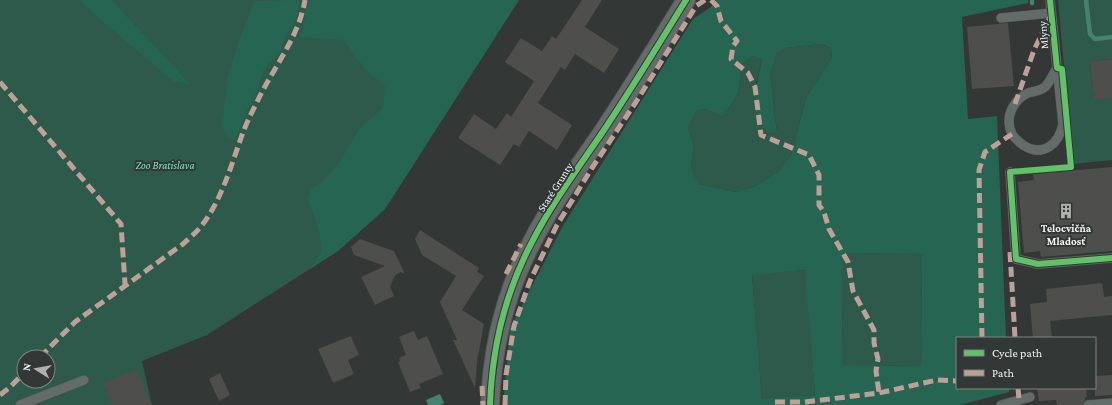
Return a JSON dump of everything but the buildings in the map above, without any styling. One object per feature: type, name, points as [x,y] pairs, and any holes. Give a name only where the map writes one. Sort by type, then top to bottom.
[{"type":"street","name":"Staré Grunty","points":[[490,405],[494,356],[501,321],[509,294],[532,242],[548,215],[624,100],[686,0]]},
{"type":"lane","name":"Mlyny","points":[[1050,0],[1063,124],[1062,132],[1054,144],[1046,149],[1036,150],[1026,147],[1017,141],[1012,134],[1009,123],[1010,114],[1014,104],[1023,96],[1039,91],[1046,86],[1057,68]]},
{"type":"lane","points":[[1001,18],[1051,13]]},
{"type":"lane","points":[[1010,172],[1016,259],[1038,264],[1112,258]]},
{"type":"lane","points":[[20,405],[84,380]]},
{"type":"lane","points":[[1001,405],[1030,397]]},
{"type":"lane","points":[[1088,405],[1112,403]]},
{"type":"green space","name":"Zoo Bratislava","points":[[0,0],[519,0],[385,209],[338,251],[207,335],[142,361],[152,405],[0,405]]},
{"type":"green space","points":[[1058,0],[1112,0],[1112,59],[1090,61],[1094,99],[1112,98],[1112,160],[1073,164]]},
{"type":"green space","points":[[821,44],[831,48],[832,57],[806,98],[791,155],[779,171],[755,186],[736,192],[699,184],[693,177],[691,166],[694,146],[688,128],[696,111],[706,109],[723,117],[738,93],[742,64],[753,56],[762,60],[755,87],[777,132],[770,74],[777,54],[785,48]]},
{"type":"green space","points":[[843,253],[922,254],[921,366],[842,365]]},
{"type":"green space","points":[[806,270],[815,395],[762,400],[752,274]]},
{"type":"shaded area","points":[[80,0],[111,0],[190,84],[173,81]]},
{"type":"shaded area","points":[[300,0],[297,16],[286,36],[280,52],[264,69],[255,96],[246,112],[235,139],[231,139],[226,134],[222,124],[228,77],[254,1]]},
{"type":"shaded area","points":[[309,0],[519,0],[385,209],[338,251],[310,269],[321,253],[320,233],[308,198],[311,189],[322,182],[339,163],[360,128],[383,108],[385,86],[353,54],[344,40],[300,37]]},
{"type":"shaded area","points":[[716,0],[1028,0],[1028,3],[962,17],[968,119],[997,116],[1006,337],[956,337],[956,389],[1009,389],[1009,392],[960,405],[503,405],[510,328],[564,224],[693,19],[711,7]],"holes":[[[821,44],[831,48],[832,57],[806,98],[791,155],[779,171],[755,186],[736,192],[699,184],[694,177],[691,166],[694,146],[688,128],[696,111],[706,109],[723,117],[738,93],[742,64],[753,56],[762,60],[756,88],[756,106],[758,115],[768,132],[777,133],[770,74],[777,54],[785,48]],[[843,253],[922,254],[921,366],[842,365]],[[805,270],[815,395],[762,399],[752,275]]]},
{"type":"shaded area","points":[[440,394],[444,403],[440,405],[428,405],[426,400]]},
{"type":"waterway","points":[[1086,0],[1090,34],[1095,39],[1112,37]]},
{"type":"marked path","points":[[48,349],[75,322],[183,244],[204,222],[211,212],[223,188],[250,116],[297,27],[305,0]]},
{"type":"marked path","points":[[505,405],[506,375],[514,326],[530,281],[557,225],[696,6],[705,0]]},
{"type":"marked path","points":[[711,0],[717,6],[721,21],[737,41],[733,46],[731,59],[748,73],[755,87],[761,135],[809,155],[819,175],[819,205],[824,212],[829,229],[848,262],[853,291],[874,330],[874,343],[878,359],[876,371],[879,393]]},
{"type":"marked path","points":[[1015,104],[1034,50],[1051,15]]},
{"type":"marked path","points":[[0,82],[121,224],[125,284]]},
{"type":"marked path","points":[[982,337],[979,170],[985,152],[1012,134]]},
{"type":"marked path","points":[[506,274],[521,244]]},
{"type":"marked path","points":[[1010,252],[1015,337]]},
{"type":"marked path","points":[[775,402],[805,402],[879,393],[937,380],[956,381]]},
{"type":"marked path","points":[[0,395],[16,381]]},
{"type":"marked path","points":[[482,386],[483,405]]},
{"type":"marked path","points":[[1018,389],[1019,400]]},
{"type":"cycle path","points":[[490,405],[491,384],[497,342],[507,301],[514,281],[532,242],[548,213],[625,98],[686,0]]},
{"type":"cycle path","points":[[1050,0],[1057,68],[1062,69],[1071,167],[1010,172],[1016,259],[1038,264],[1112,258]]},
{"type":"place","name":"Telocvičňa Mladosť","points":[[1066,211]]}]
